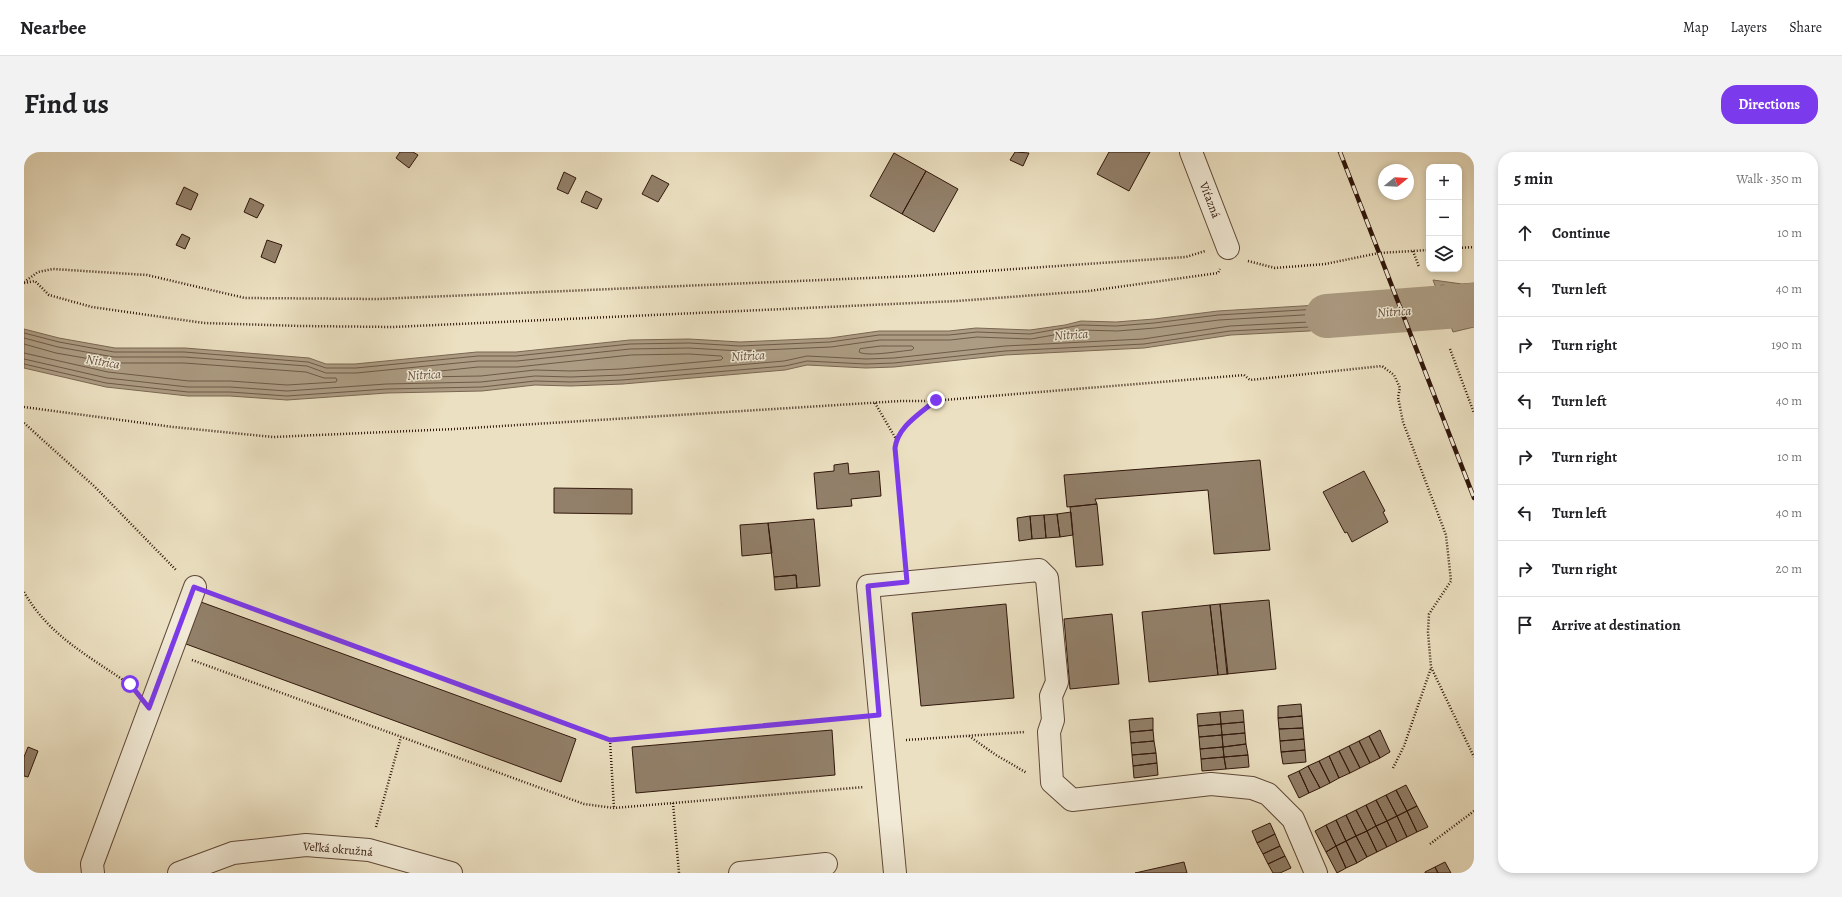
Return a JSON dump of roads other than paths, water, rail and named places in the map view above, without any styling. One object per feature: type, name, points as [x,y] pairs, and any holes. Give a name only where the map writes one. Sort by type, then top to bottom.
[{"type":"street","name":"Víťazná","points":[[1191,152],[1228,248]]},
{"type":"street","points":[[895,873],[868,586],[1039,570],[1047,578],[1057,682],[1051,696],[1053,720],[1049,732],[1052,782],[1072,800],[1211,784],[1252,788],[1268,794],[1293,819],[1316,873]]},
{"type":"street","points":[[93,873],[92,864],[194,587]]},
{"type":"street","name":"Veľká okružná","points":[[179,873],[233,854],[306,844],[370,850],[451,873]]},
{"type":"street","points":[[740,873],[826,864]]},
{"type":"water","points":[[1433,280],[1462,284],[1474,283],[1474,327],[1453,332]]},
{"type":"water","points":[[1382,296],[1392,325],[1357,324],[1309,331],[1231,335],[1144,348],[1005,355],[894,367],[866,368],[807,365],[785,370],[623,384],[571,386],[535,385],[482,391],[387,393],[287,400],[230,396],[188,396],[106,387],[24,368],[24,329],[59,338],[115,348],[185,348],[309,358],[326,364],[355,364],[477,352],[516,352],[630,340],[689,339],[740,342],[830,338],[879,331],[949,331],[976,328],[1030,330],[1081,321],[1116,322],[1218,311],[1335,304]]},
{"type":"waterway","name":"Nitrica","points":[[1327,316],[1474,305]]},
{"type":"railway","points":[[1340,152],[1474,498]]}]
